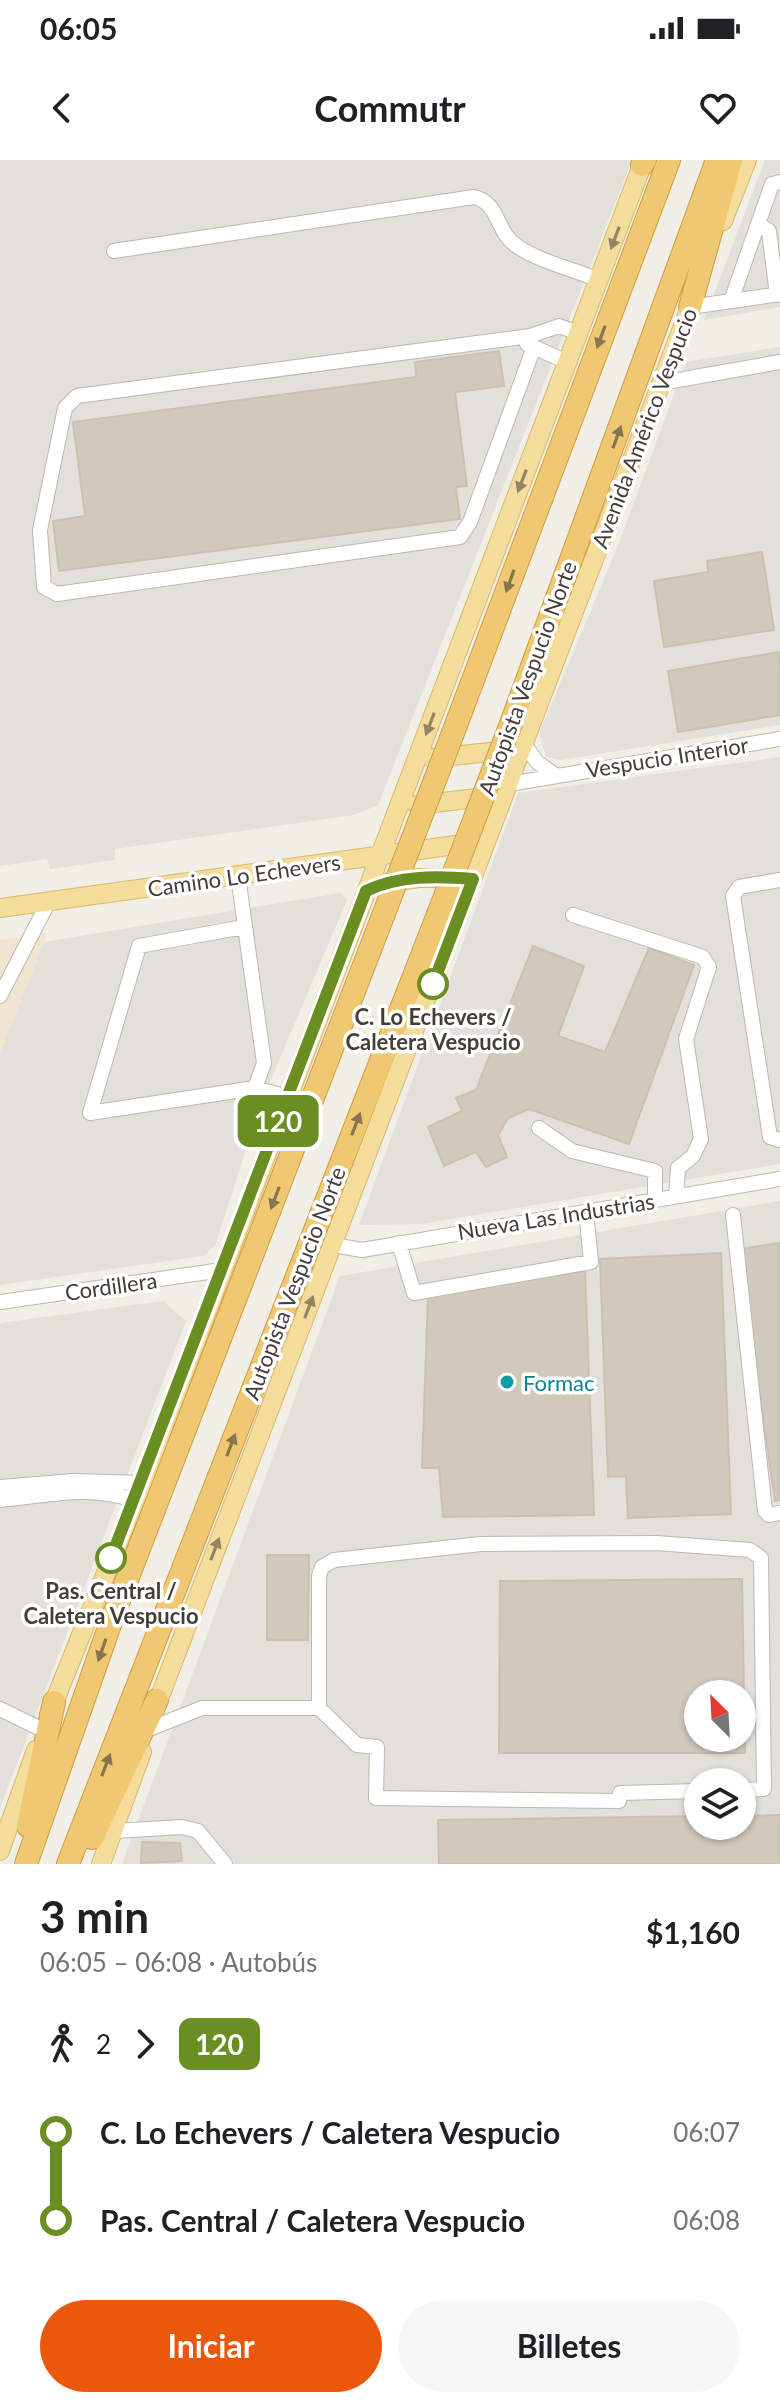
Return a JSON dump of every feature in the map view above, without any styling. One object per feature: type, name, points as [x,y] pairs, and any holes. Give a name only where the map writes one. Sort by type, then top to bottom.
[{"type":"highway","points":[[24,1864],[113,1616],[453,733],[669,160]]},
{"type":"highway","name":"Autopista Vespucio Norte","points":[[68,1864],[512,721],[717,160]]},
{"type":"highway","points":[[690,307],[731,160]]},
{"type":"highway","points":[[80,1864],[157,1700]]},
{"type":"highway","points":[[24,1864],[54,1702]]},
{"type":"main road","name":"Avenida Américo Vespucio","points":[[101,1864],[157,1700],[747,160]]},
{"type":"main road","points":[[0,1851],[43,1730],[142,1483],[644,162]]},
{"type":"main road","points":[[417,758],[485,755],[525,745]]},
{"type":"main road","points":[[399,808],[507,789]]},
{"type":"main road","name":"Camino Lo Echevers","points":[[0,908],[488,840]]},
{"type":"main road","points":[[337,862],[355,873],[366,891]]},
{"type":"main road","points":[[366,891],[384,883],[419,878],[473,879]]},
{"type":"street","points":[[731,301],[772,184],[780,182]]},
{"type":"street","points":[[114,251],[474,197],[484,199],[493,209],[505,235],[518,247],[599,280]]},
{"type":"street","points":[[690,307],[778,295],[769,231],[759,224]]},
{"type":"street","points":[[534,347],[470,522],[460,537],[57,594],[44,587],[40,530],[65,408],[77,396],[516,338],[559,326],[578,333]]},
{"type":"street","points":[[516,338],[567,362]]},
{"type":"street","points":[[661,383],[780,362]]},
{"type":"street","name":"Vespucio Interior","points":[[507,789],[555,775],[780,739]]},
{"type":"street","name":"Vespucio Interior","points":[[525,745],[537,762],[555,775]]},
{"type":"street","points":[[238,876],[264,1063],[255,1088]]},
{"type":"street","points":[[780,880],[739,887],[733,896],[770,1137],[780,1140]]},
{"type":"street","points":[[0,996],[49,901]]},
{"type":"street","points":[[573,915],[703,957],[709,967],[686,1039],[701,1139],[693,1156],[678,1168],[676,1196]]},
{"type":"street","points":[[244,927],[139,946],[90,1113],[255,1088],[288,1097]]},
{"type":"street","points":[[0,961],[18,960]]},
{"type":"street","points":[[539,1128],[572,1151],[655,1171],[655,1200]]},
{"type":"street","name":"Nueva Las Industrias","points":[[333,1245],[354,1251],[780,1179]]},
{"type":"street","points":[[399,1243],[414,1293],[591,1262],[586,1211]]},
{"type":"street","points":[[733,1215],[765,1511],[769,1515],[780,1513]]},
{"type":"street","name":"Cordillera","points":[[0,1302],[222,1270]]},
{"type":"street","points":[[0,1487],[111,1480],[142,1483]]},
{"type":"street","points":[[0,1500],[87,1489],[134,1500]]},
{"type":"street","points":[[319,1708],[319,1576],[322,1567],[334,1560],[481,1544],[656,1543],[750,1550],[761,1558],[764,1789],[756,1789]]},
{"type":"street","points":[[149,1729],[202,1708],[319,1708],[357,1745],[377,1747],[376,1798],[619,1801],[620,1793],[684,1791]]},
{"type":"street","points":[[0,1709],[43,1730]]},
{"type":"street","points":[[114,1831],[182,1827],[198,1831],[225,1864]]},
{"type":"shaded area","points":[[0,160],[632,160],[378,805],[354,815],[115,849],[115,860],[50,869],[47,859],[0,866]]},
{"type":"shaded area","points":[[765,160],[780,160],[780,307],[704,320]]},
{"type":"shaded area","points":[[780,347],[780,725],[561,760],[546,757],[539,734],[617,548],[686,362]]},
{"type":"shaded area","points":[[780,757],[780,1164],[421,1224],[359,1225],[518,793]]},
{"type":"shaded area","points":[[341,893],[347,900],[261,1103],[215,1246],[203,1256],[0,1285],[0,1053],[44,942]]},
{"type":"shaded area","points":[[47,933],[44,942],[0,1053],[0,940]]},
{"type":"shaded area","points":[[780,1201],[780,1864],[122,1864],[340,1276]]},
{"type":"shaded area","points":[[163,1301],[186,1321],[0,1808],[0,1323]]},
{"type":"building","points":[[499,351],[504,386],[455,392],[467,486],[456,487],[460,519],[59,571],[53,521],[85,516],[73,422],[416,377],[415,362]]},
{"type":"building","points":[[762,552],[774,630],[664,647],[654,581],[708,572],[707,561]]},
{"type":"building","points":[[779,652],[780,715],[678,732],[668,671]]},
{"type":"building","points":[[533,946],[584,966],[558,1036],[605,1052],[649,948],[694,965],[629,1144],[529,1109],[508,1118],[498,1135],[507,1157],[486,1167],[476,1152],[444,1166],[428,1127],[462,1111],[456,1098],[476,1090]]},
{"type":"building","points":[[780,1243],[780,1500],[775,1501],[739,1249]]},
{"type":"building","points":[[721,1253],[731,1514],[628,1518],[626,1476],[608,1477],[600,1259]]},
{"type":"building","name":"Formac","points":[[585,1271],[594,1515],[443,1517],[439,1468],[422,1468],[428,1296]]},
{"type":"building","points":[[267,1555],[309,1555],[308,1640],[267,1640]]},
{"type":"building","points":[[742,1579],[744,1680],[684,1680],[684,1752],[745,1753],[499,1753],[500,1581]]},
{"type":"building","points":[[780,1815],[780,1864],[439,1864],[438,1820],[684,1816],[684,1840],[756,1840],[756,1816]]},
{"type":"building","points":[[142,1842],[180,1843],[182,1861],[141,1863]]},
{"type":"bus line","name":"120","points":[[111,1558],[366,891],[384,883],[419,878],[473,879],[433,984]]},
{"type":"place","name":"C. Lo Echevers / Caletera Vespucio","points":[[433,984]]},
{"type":"place","name":"Formac","points":[[507,1382]]},
{"type":"place","name":"Pas. Central / Caletera Vespucio","points":[[111,1558]]}]
